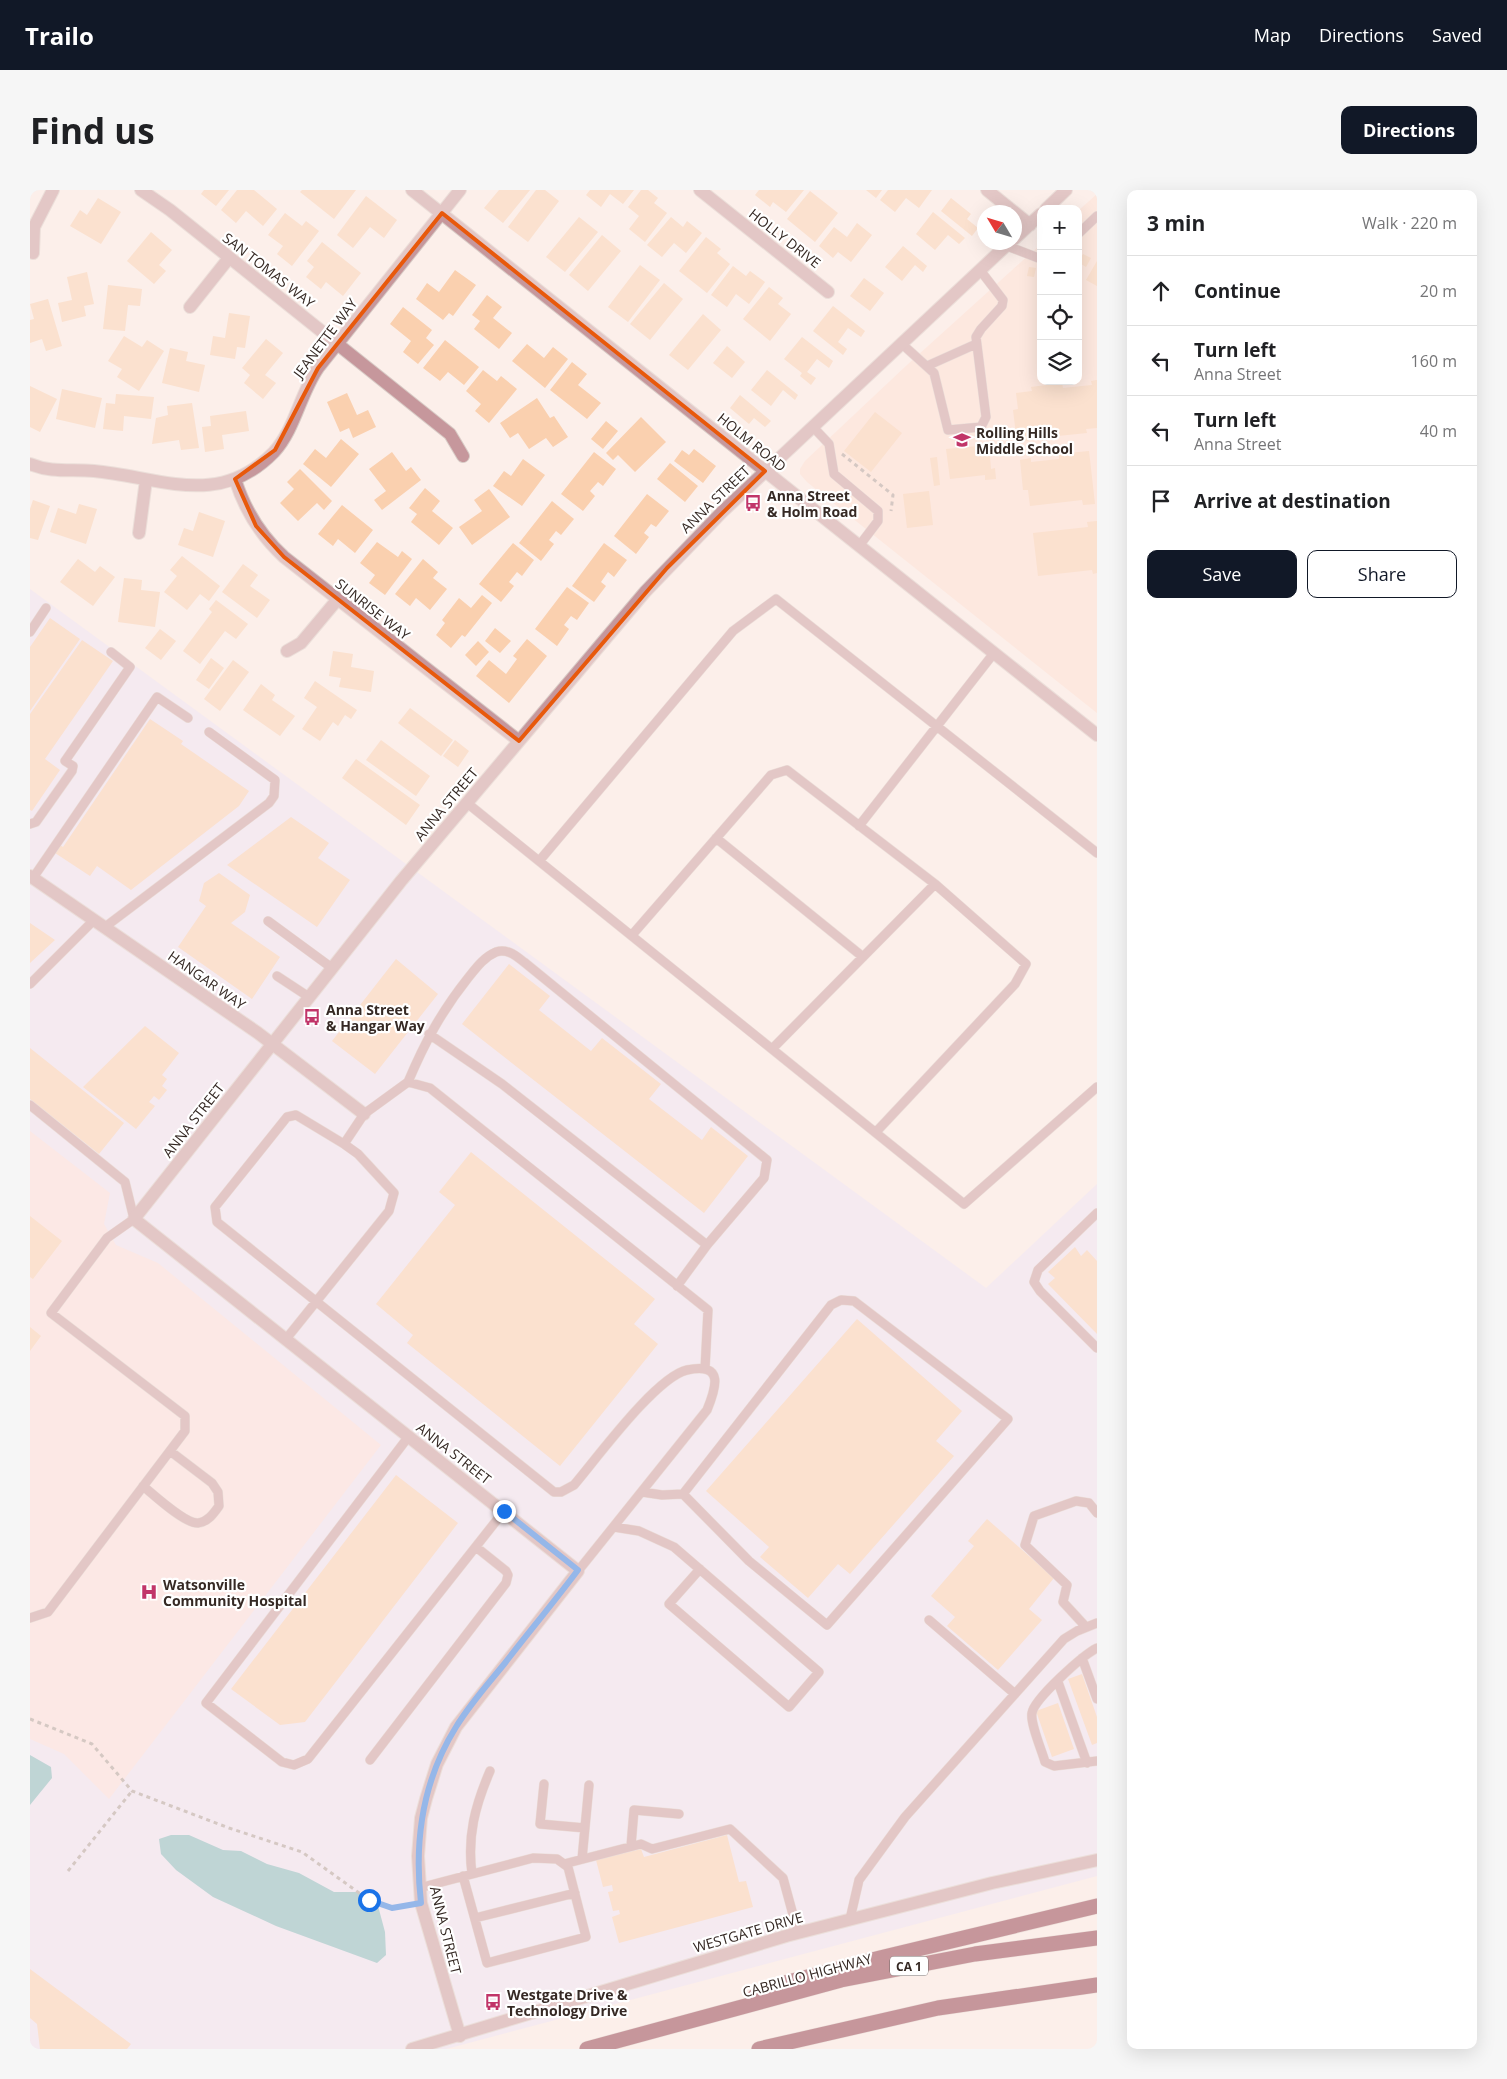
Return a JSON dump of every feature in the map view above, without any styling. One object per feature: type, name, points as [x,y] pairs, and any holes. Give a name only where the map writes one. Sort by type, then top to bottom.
[{"type":"highway","points":[[726,2013],[781,1984],[880,1958],[1097,1906]]},
{"type":"highway","name":"CABRILLO HIGHWAY","points":[[587,2049],[726,2013],[808,1988],[906,1966],[1008,1949],[1097,1938]]},
{"type":"highway","points":[[759,2049],[938,2008],[1097,1985]]},
{"type":"street","points":[[33,253],[34,227],[53,190]]},
{"type":"street","name":"SAN TOMAS WAY","points":[[141,190],[170,210],[450,434],[463,456]]},
{"type":"street","name":"HOLM ROAD","points":[[412,190],[1097,735]]},
{"type":"street","name":"JEANETTE WAY","points":[[30,464],[50,470],[93,471],[201,487],[235,479],[264,461],[284,437],[310,380],[460,190]]},
{"type":"street","name":"HOLLY DRIVE","points":[[700,190],[828,292]]},
{"type":"street","points":[[987,190],[1030,225]]},
{"type":"street","points":[[1050,205],[1066,190]]},
{"type":"street","name":"ANNA STREET","points":[[1022,232],[1037,218]]},
{"type":"street","name":"ANNA STREET","points":[[460,2036],[421,1903],[418,1856],[421,1818],[430,1782],[446,1746],[471,1706],[578,1570],[134,1219],[308,997],[467,802],[667,568],[765,471],[1002,250]]},
{"type":"street","points":[[190,307],[229,258]]},
{"type":"street","name":"SUNRISE WAY","points":[[235,479],[249,514],[263,536],[284,557],[519,741]]},
{"type":"street","points":[[139,533],[146,480]]},
{"type":"street","points":[[287,651],[301,643],[337,600]]},
{"type":"street","name":"HANGAR WAY","points":[[32,877],[272,1044],[364,1114]]},
{"type":"street","name":"WESTGATE DRIVE","points":[[412,2049],[798,1933],[992,1883],[1097,1860]]},
{"type":"lane","points":[[1082,230],[1097,216]]},
{"type":"lane","points":[[1022,248],[1037,257]]},
{"type":"lane","points":[[902,344],[927,366],[938,380],[945,423],[948,430],[978,428],[984,423],[986,416],[976,344],[981,329],[1002,306],[1002,300],[999,293],[980,270]]},
{"type":"lane","points":[[927,366],[976,344]]},
{"type":"lane","points":[[813,427],[829,444],[834,474],[878,511],[878,522],[859,546]]},
{"type":"lane","points":[[540,860],[732,631],[776,599],[1097,853]]},
{"type":"lane","points":[[30,632],[46,608]]},
{"type":"lane","points":[[30,824],[36,822],[72,771],[73,766],[65,760],[130,667],[111,652]]},
{"type":"lane","points":[[859,826],[994,653]]},
{"type":"lane","points":[[32,877],[157,697],[188,718]]},
{"type":"lane","points":[[105,927],[261,809],[274,796],[275,780],[209,732]]},
{"type":"lane","points":[[632,935],[771,775],[787,770],[935,884],[1026,964],[1015,984],[876,1132]]},
{"type":"lane","points":[[467,802],[964,1204],[1097,1087]]},
{"type":"lane","points":[[716,838],[863,957]]},
{"type":"lane","points":[[772,1048],[935,884]]},
{"type":"lane","points":[[30,984],[94,920]]},
{"type":"lane","points":[[268,921],[332,968]]},
{"type":"lane","points":[[344,1144],[364,1114],[408,1082],[429,1034],[449,1002],[484,959],[498,951],[510,952],[767,1160],[764,1178],[707,1245],[677,1286]]},
{"type":"lane","points":[[277,976],[308,997]]},
{"type":"lane","points":[[429,1034],[502,1084],[707,1245]]},
{"type":"lane","points":[[408,1082],[430,1088],[708,1310],[705,1369]]},
{"type":"lane","points":[[30,1105],[125,1182],[134,1219],[108,1238],[51,1313],[184,1416],[185,1431],[48,1612],[30,1618]]},
{"type":"lane","points":[[286,1339],[315,1303],[390,1211],[394,1193],[358,1154],[296,1115],[287,1117],[215,1207],[217,1222],[315,1303],[554,1492],[561,1492],[574,1484],[659,1386],[686,1370],[705,1369],[713,1374],[716,1387],[707,1410],[578,1570]]},
{"type":"lane","points":[[1097,1213],[1038,1270],[1034,1282],[1040,1291],[1097,1348]]},
{"type":"lane","points":[[642,1492],[662,1495],[683,1494],[749,1561],[827,1625],[1008,1419],[854,1301],[840,1300],[831,1305],[683,1494]]},
{"type":"lane","points":[[409,1436],[206,1702],[282,1762],[294,1765],[308,1760],[504,1511]]},
{"type":"lane","points":[[143,1486],[186,1519],[198,1523],[209,1518],[219,1506],[218,1492],[212,1483],[170,1451]]},
{"type":"lane","points":[[1086,1627],[1063,1602],[1068,1585],[1025,1545],[1034,1516],[1076,1501],[1093,1501],[1097,1513]]},
{"type":"lane","points":[[614,1527],[639,1530],[674,1547],[700,1569],[820,1672],[789,1707],[670,1604],[700,1569]]},
{"type":"lane","points":[[370,1760],[506,1583],[506,1571],[476,1547]]},
{"type":"lane","points":[[928,1620],[1015,1694]]},
{"type":"lane","points":[[850,1920],[859,1880],[905,1817],[1064,1639],[1097,1623]]},
{"type":"lane","points":[[1097,1648],[1082,1658],[1034,1705],[1031,1715],[1045,1762],[1054,1766],[1097,1761]]},
{"type":"lane","points":[[1082,1658],[1097,1699]]},
{"type":"lane","points":[[1058,1682],[1087,1762]]},
{"type":"lane","points":[[420,1888],[467,1875],[533,1858],[558,1860],[568,1867],[586,1937],[487,1964],[475,1918],[467,1875],[470,1833],[477,1804],[490,1771]]},
{"type":"lane","points":[[544,1784],[540,1824],[585,1828]]},
{"type":"lane","points":[[582,1859],[589,1785]]},
{"type":"lane","points":[[631,1846],[634,1810],[679,1814]]},
{"type":"lane","points":[[564,1864],[631,1846],[641,1844],[652,1849],[730,1829],[783,1878],[798,1933]]},
{"type":"lane","points":[[475,1918],[575,1893]]},
{"type":"path","points":[[840,452],[893,495],[890,519]]},
{"type":"path","points":[[30,1719],[92,1744],[132,1791],[230,1828],[302,1852],[369,1900],[392,1908],[421,1903]]},
{"type":"path","points":[[68,1871],[132,1791]]},
{"type":"highlighted area","points":[[442,213],[765,471],[667,568],[519,741],[284,557],[256,526],[235,479],[275,450],[318,368]]},
{"type":"shaded area","name":"Rolling Hills Middle School","points":[[1097,194],[1097,713],[807,482],[800,474],[800,469],[805,461],[907,365],[1037,248],[1037,385],[1082,385],[1082,207]]},
{"type":"shaded area","points":[[30,589],[986,1288],[1097,1184],[1097,1876],[446,2049],[30,2049]]},
{"type":"shaded area","name":"Watsonville Community Hospital","points":[[30,1131],[110,1193],[104,1224],[116,1245],[158,1263],[381,1445],[109,1799],[64,1754],[30,1739]]},
{"type":"water","points":[[30,1755],[51,1767],[52,1778],[30,1805]]},
{"type":"water","points":[[171,1835],[189,1835],[223,1850],[241,1851],[267,1864],[299,1873],[334,1892],[357,1892],[369,1896],[377,1902],[385,1932],[386,1955],[377,1963],[276,1926],[213,1897],[176,1870],[161,1854],[159,1839]]},
{"type":"building","points":[[204,190],[229,190],[216,206],[201,194]]},
{"type":"building","points":[[237,190],[254,190],[277,209],[263,226],[246,211],[236,223],[221,210]]},
{"type":"building","points":[[302,190],[356,190],[334,219],[300,192]]},
{"type":"building","points":[[499,190],[530,190],[503,223],[484,208]]},
{"type":"building","points":[[536,190],[545,190],[559,201],[528,242],[508,227]]},
{"type":"building","points":[[590,190],[634,190],[623,204],[610,194],[601,207],[586,195]]},
{"type":"building","points":[[641,190],[648,190],[658,198],[654,203],[667,213],[645,242],[629,229],[639,216],[628,207]]},
{"type":"building","points":[[759,190],[804,190],[786,212],[773,202],[770,207],[755,195]]},
{"type":"building","points":[[866,190],[882,190],[876,198]]},
{"type":"building","points":[[888,190],[932,190],[919,208],[906,198],[895,212],[880,200]]},
{"type":"building","points":[[810,191],[838,213],[815,242],[787,219]]},
{"type":"building","points":[[366,196],[397,220],[384,238],[370,227],[353,248],[337,235]]},
{"type":"building","points":[[98,198],[121,212],[101,244],[70,226],[80,210],[87,215]]},
{"type":"building","points":[[951,198],[971,214],[967,219],[977,229],[972,236],[941,211]]},
{"type":"building","points":[[933,212],[965,238],[959,244],[948,235],[935,250],[916,234]]},
{"type":"building","points":[[285,213],[302,226],[306,221],[319,231],[292,266],[277,254],[283,246],[268,235]]},
{"type":"building","points":[[579,217],[598,232],[565,272],[546,257]]},
{"type":"building","points":[[671,217],[683,227],[687,221],[702,233],[686,253],[674,243],[662,257],[647,245]]},
{"type":"building","points":[[857,223],[872,235],[851,262],[838,252],[833,258],[819,246],[834,227],[847,237]]},
{"type":"building","points":[[151,232],[172,250],[159,265],[166,271],[154,284],[127,261]]},
{"type":"building","points":[[602,235],[621,251],[588,291],[569,275]]},
{"type":"building","points":[[706,237],[721,249],[717,253],[730,264],[707,293],[679,271]]},
{"type":"building","points":[[322,242],[361,273],[343,296],[326,282],[321,289],[306,277],[314,267],[307,261]]},
{"type":"building","points":[[903,246],[927,266],[923,272],[915,265],[902,281],[885,267]]},
{"type":"building","points":[[1083,254],[1091,258],[1086,267],[1082,264]]},
{"type":"building","points":[[1097,261],[1097,286],[1086,280]]},
{"type":"building","points":[[640,265],[660,280],[628,322],[608,307]]},
{"type":"building","points":[[733,266],[746,276],[750,271],[765,282],[749,304],[736,294],[727,307],[711,295]]},
{"type":"building","points":[[1029,267],[1036,268],[1034,277],[1027,276]]},
{"type":"building","points":[[455,270],[476,285],[453,316],[449,313],[443,320],[416,299],[427,283],[439,292]]},
{"type":"building","points":[[87,272],[94,304],[84,306],[86,316],[62,322],[58,303],[72,300],[67,277]]},
{"type":"building","points":[[864,278],[884,293],[870,311],[850,296]]},
{"type":"building","points":[[664,283],[683,299],[650,340],[630,324]]},
{"type":"building","points":[[108,285],[142,289],[140,306],[128,305],[125,331],[103,329]]},
{"type":"building","points":[[769,287],[783,298],[778,304],[791,314],[770,341],[743,319]]},
{"type":"building","points":[[487,295],[502,307],[493,318],[512,333],[499,349],[474,329],[480,321],[472,315]]},
{"type":"building","points":[[48,299],[62,346],[46,351],[42,339],[30,343],[30,320],[34,319],[30,304]]},
{"type":"building","points":[[833,306],[865,331],[861,337],[848,328],[838,342],[847,349],[843,355],[813,331]]},
{"type":"building","points":[[403,307],[432,330],[426,338],[434,345],[418,364],[403,352],[411,341],[390,324]]},
{"type":"building","points":[[229,313],[250,316],[245,348],[237,347],[235,359],[210,355],[213,336],[225,338]]},
{"type":"building","points":[[703,314],[721,330],[688,370],[669,355]]},
{"type":"building","points":[[124,336],[142,347],[147,340],[164,351],[139,391],[117,377],[122,369],[108,361]]},
{"type":"building","points":[[802,337],[833,361],[829,368],[817,359],[807,372],[816,378],[811,385],[800,376],[802,373],[784,359]]},
{"type":"building","points":[[266,339],[283,353],[265,375],[276,383],[263,399],[244,383],[250,375],[242,368]]},
{"type":"building","points":[[445,340],[479,367],[464,385],[448,372],[440,381],[423,368]]},
{"type":"building","points":[[527,344],[544,358],[553,347],[568,359],[545,388],[512,361]]},
{"type":"building","points":[[727,346],[745,362],[732,378],[713,363]]},
{"type":"building","points":[[170,348],[188,352],[186,361],[205,365],[199,392],[162,383]]},
{"type":"building","points":[[572,362],[587,374],[578,385],[601,403],[587,419],[550,390]]},
{"type":"building","points":[[483,370],[497,381],[501,376],[517,389],[489,423],[475,411],[481,404],[466,391]]},
{"type":"building","points":[[767,370],[798,395],[795,400],[783,390],[771,406],[751,390]]},
{"type":"building","points":[[1097,380],[1097,428],[1086,429],[1087,433],[1038,438],[1037,434],[1028,436],[1029,441],[1017,442],[1013,410],[1018,409],[1016,393],[1032,391],[1031,387],[1046,385],[1062,385],[1063,388],[1092,385],[1091,381]]},
{"type":"building","points":[[30,386],[57,399],[40,432],[30,427]]},
{"type":"building","points":[[62,389],[102,398],[95,428],[56,419]]},
{"type":"building","points":[[347,393],[357,415],[368,410],[376,427],[353,438],[349,428],[340,432],[327,402]]},
{"type":"building","points":[[116,394],[154,397],[151,419],[124,416],[123,431],[103,429],[106,403],[115,404]]},
{"type":"building","points":[[740,395],[771,421],[765,427],[754,418],[749,424],[730,408]]},
{"type":"building","points":[[537,398],[550,418],[554,416],[568,437],[553,447],[546,438],[529,449],[518,433],[510,438],[500,423]]},
{"type":"building","points":[[192,403],[199,448],[181,450],[179,440],[152,444],[156,418],[168,415],[167,406]]},
{"type":"building","points":[[246,411],[249,431],[222,435],[224,449],[205,452],[202,427],[211,426],[210,416]]},
{"type":"building","points":[[875,412],[902,433],[871,472],[844,451]]},
{"type":"building","points":[[641,417],[666,442],[635,472],[618,455],[613,460],[606,453]]},
{"type":"building","points":[[606,421],[618,431],[603,449],[591,439]]},
{"type":"building","points":[[341,439],[359,454],[331,487],[303,464],[315,449],[326,458]]},
{"type":"building","points":[[989,445],[991,469],[995,468],[996,479],[985,480],[985,475],[950,479],[946,449]]},
{"type":"building","points":[[694,449],[716,466],[703,483],[674,461],[682,450],[689,455]]},
{"type":"building","points":[[1089,451],[1095,504],[1083,505],[1082,500],[1030,506],[1028,490],[1023,490],[1020,460],[1031,458],[1031,462],[1059,459],[1059,454]]},
{"type":"building","points":[[392,452],[406,471],[411,467],[421,480],[382,510],[374,500],[386,491],[369,469]]},
{"type":"building","points":[[594,452],[616,469],[603,486],[598,482],[590,491],[595,496],[583,511],[561,494]]},
{"type":"building","points":[[937,457],[940,485],[934,486],[930,458]]},
{"type":"building","points":[[523,459],[545,475],[522,506],[493,486],[504,471],[511,476]]},
{"type":"building","points":[[670,463],[698,486],[685,502],[657,479]]},
{"type":"building","points":[[300,469],[332,501],[324,510],[317,503],[298,521],[280,503],[294,489],[287,482]]},
{"type":"building","points":[[425,488],[440,501],[432,511],[453,528],[439,545],[411,522],[417,514],[409,508]]},
{"type":"building","points":[[489,489],[510,517],[472,545],[459,527],[482,511],[474,500]]},
{"type":"building","points":[[929,491],[933,525],[907,528],[903,494]]},
{"type":"building","points":[[647,494],[669,511],[656,527],[651,524],[644,533],[649,537],[636,554],[614,536]]},
{"type":"building","points":[[33,500],[50,506],[38,540],[30,538],[30,509]]},
{"type":"building","points":[[552,501],[574,519],[561,535],[556,531],[549,540],[554,544],[541,561],[519,543]]},
{"type":"building","points":[[79,504],[97,509],[86,544],[50,532],[58,508],[76,514]]},
{"type":"building","points":[[342,505],[373,530],[355,553],[338,539],[333,546],[318,534]]},
{"type":"building","points":[[199,512],[225,521],[213,557],[178,545],[184,528],[193,531]]},
{"type":"building","points":[[1097,521],[1097,573],[1093,574],[1092,570],[1038,576],[1033,533],[1088,527],[1087,522]]},
{"type":"building","points":[[377,542],[398,557],[402,551],[412,559],[385,595],[369,583],[375,575],[360,563]]},
{"type":"building","points":[[513,543],[534,560],[522,576],[517,572],[509,582],[514,586],[501,602],[479,584]]},
{"type":"building","points":[[604,543],[627,560],[614,577],[608,572],[601,582],[606,586],[594,602],[572,586]]},
{"type":"building","points":[[182,556],[220,586],[209,601],[200,594],[187,610],[164,592],[177,576],[170,570]]},
{"type":"building","points":[[78,559],[95,572],[100,566],[115,577],[93,606],[60,582]]},
{"type":"building","points":[[423,559],[438,572],[433,578],[447,589],[430,610],[416,598],[410,606],[395,594]]},
{"type":"building","points":[[243,564],[258,575],[250,586],[270,600],[257,618],[222,592]]},
{"type":"building","points":[[124,578],[142,580],[141,590],[160,592],[155,627],[118,622]]},
{"type":"building","points":[[567,587],[589,603],[577,620],[571,616],[564,625],[569,629],[557,646],[535,629]]},
{"type":"building","points":[[482,595],[492,603],[465,637],[462,635],[451,648],[436,635],[445,623],[442,620],[459,598],[471,608]]},
{"type":"building","points":[[216,600],[248,624],[236,639],[225,631],[200,664],[183,651],[212,612],[209,609]]},
{"type":"building","points":[[50,618],[80,639],[30,711],[30,647]]},
{"type":"building","points":[[495,628],[511,641],[500,653],[485,641]]},
{"type":"building","points":[[160,629],[176,641],[161,660],[145,648]]},
{"type":"building","points":[[527,639],[547,656],[509,703],[476,676],[489,660],[506,674],[517,659],[513,656]]},
{"type":"building","points":[[82,640],[113,661],[45,759],[60,770],[32,811],[30,810],[30,714]]},
{"type":"building","points":[[478,641],[489,652],[476,666],[465,655]]},
{"type":"building","points":[[333,651],[353,654],[351,667],[374,671],[371,692],[339,687],[341,678],[329,676]]},
{"type":"building","points":[[211,658],[224,668],[209,689],[196,680]]},
{"type":"building","points":[[233,660],[249,672],[220,711],[204,699]]},
{"type":"building","points":[[315,681],[357,710],[351,719],[345,715],[338,726],[333,722],[320,741],[302,729],[317,707],[304,698]]},
{"type":"building","points":[[261,684],[275,695],[272,700],[295,716],[280,736],[243,710]]},
{"type":"building","points":[[410,708],[453,740],[441,756],[398,723]]},
{"type":"building","points":[[150,719],[183,741],[181,744],[249,791],[239,806],[131,890],[97,866],[90,876],[55,853],[60,845],[63,847]]},
{"type":"building","points":[[381,740],[430,776],[416,796],[366,760]]},
{"type":"building","points":[[455,740],[469,751],[458,767],[443,756]]},
{"type":"building","points":[[356,759],[420,805],[406,825],[342,778]]},
{"type":"building","points":[[291,817],[329,843],[318,858],[350,880],[317,927],[227,865]]},
{"type":"building","points":[[219,873],[250,895],[245,912],[231,923],[280,957],[252,999],[178,947],[206,906],[199,901],[204,883]]},
{"type":"building","points":[[30,923],[55,940],[30,963]]},
{"type":"building","points":[[396,959],[438,994],[375,1074],[332,1041]]},
{"type":"building","points":[[509,964],[550,996],[539,1010],[591,1051],[602,1038],[661,1084],[649,1099],[702,1140],[711,1127],[748,1156],[704,1213],[462,1024]]},
{"type":"building","points":[[145,1026],[179,1053],[162,1075],[167,1079],[162,1086],[167,1090],[159,1100],[154,1096],[149,1102],[155,1106],[136,1129],[83,1087]]},
{"type":"building","points":[[30,1048],[124,1123],[99,1154],[30,1099]]},
{"type":"building","points":[[471,1152],[655,1299],[634,1324],[658,1344],[560,1466],[407,1343],[413,1335],[376,1304],[455,1205],[439,1192]]},
{"type":"building","points":[[30,1216],[62,1241],[33,1279],[30,1277]]},
{"type":"building","points":[[1075,1247],[1081,1256],[1087,1250],[1097,1261],[1097,1334],[1048,1284],[1055,1278],[1048,1272]]},
{"type":"building","points":[[857,1319],[962,1411],[936,1441],[954,1456],[850,1574],[838,1564],[808,1598],[760,1557],[769,1547],[706,1491]]},
{"type":"building","points":[[30,1327],[41,1336],[30,1351]]},
{"type":"building","points":[[396,1475],[458,1523],[305,1722],[280,1725],[231,1689]]},
{"type":"building","points":[[987,1519],[1054,1578],[1029,1609],[1042,1620],[998,1670],[947,1626],[955,1617],[931,1596],[974,1546],[968,1541]]},
{"type":"building","points":[[1082,1674],[1097,1717],[1097,1743],[1092,1745],[1068,1679]]},
{"type":"building","points":[[1058,1703],[1074,1749],[1052,1757],[1036,1711]]},
{"type":"building","points":[[727,1835],[739,1882],[746,1881],[753,1907],[619,1943],[612,1917],[620,1914],[619,1910],[613,1911],[608,1892],[613,1891],[612,1885],[603,1887],[596,1860],[641,1849],[644,1857]]},
{"type":"building","points":[[30,1969],[131,2044],[127,2049],[40,2049],[37,2024],[30,2018]]},
{"type":"place","name":"Rolling Hills Middle School","points":[[962,440]]},
{"type":"place","name":"Anna Street & Holm Road","points":[[753,503]]},
{"type":"place","name":"Anna Street & Hangar Way","points":[[312,1017]]},
{"type":"place","name":"Watsonville Community Hospital","points":[[149,1592]]},
{"type":"place","name":"Westgate Drive & Technology Drive","points":[[493,2002]]},
{"type":"route","points":[[369,1900],[392,1908],[421,1903],[418,1874],[421,1818],[430,1782],[437,1764],[456,1727],[471,1706],[578,1570],[504,1511]]}]
